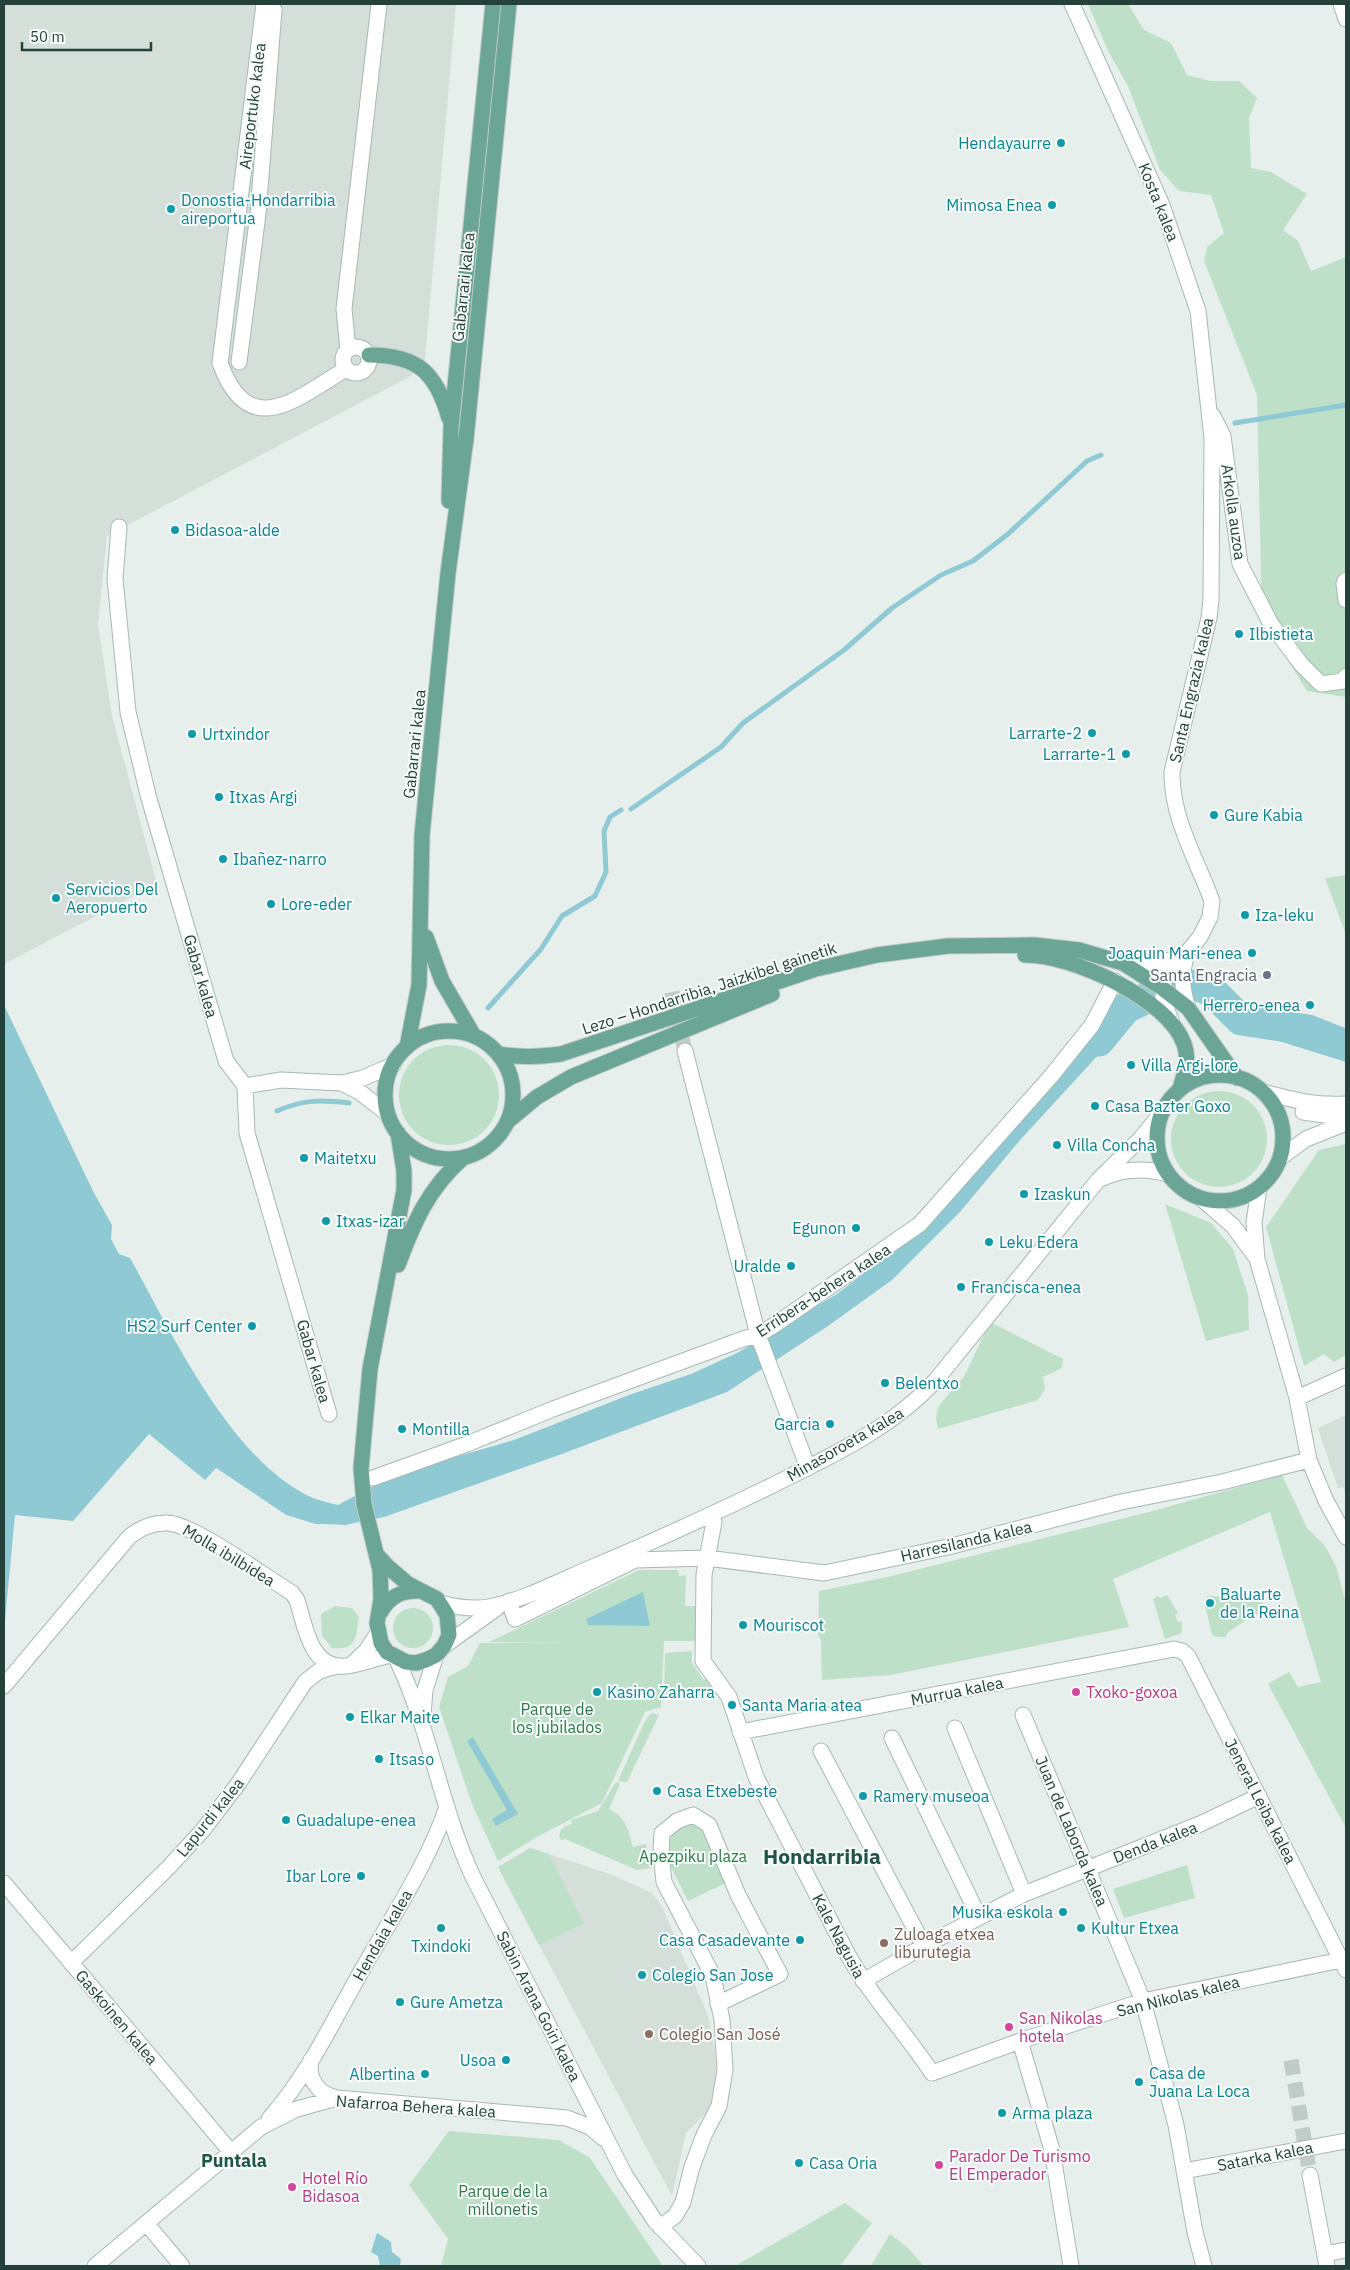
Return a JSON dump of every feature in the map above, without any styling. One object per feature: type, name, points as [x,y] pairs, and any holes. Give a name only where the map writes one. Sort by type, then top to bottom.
[{"type":"main road","name":"Gabarrari kalea","points":[[448,573],[451,427],[493,4]]},
{"type":"main road","points":[[501,4],[507,28]]},
{"type":"main road","name":"Gabarrari kalea","points":[[408,1047],[419,985],[422,835],[448,573],[466,439],[509,4]]},
{"type":"main road","points":[[369,355],[387,355],[402,358],[426,371],[437,385],[451,427]]},
{"type":"main road","points":[[421,920],[442,981],[474,1036]]},
{"type":"main road","name":"Lezo – Hondarribia, Jaizkibel gainetik","points":[[498,1054],[539,1058],[561,1054],[816,969],[877,955],[948,946],[1034,945],[1079,950],[1123,963],[1163,984],[1191,1012],[1237,1078]]},
{"type":"main road","name":"Lezo – Hondarribia, Jaizkibel gainetik","points":[[507,1122],[537,1097],[571,1077],[770,994],[818,978],[877,964],[950,955],[1033,954],[1075,964],[1120,985],[1141,998],[1174,1026]]},
{"type":"main road","points":[[1174,1026],[1186,1053],[1185,1071],[1180,1089]]},
{"type":"main road","points":[[381,1308],[408,1237],[421,1208],[432,1190],[463,1158],[489,1145],[501,1132],[512,1108],[512,1087],[506,1066],[498,1054],[474,1036],[461,1032],[446,1031],[426,1036],[408,1047],[393,1065],[386,1089],[388,1114],[398,1133],[406,1142],[427,1155],[451,1159],[463,1158]]},
{"type":"main road","points":[[1223,1075],[1237,1078],[1251,1083],[1268,1098],[1282,1130],[1280,1158],[1274,1172],[1259,1187],[1241,1198],[1228,1201],[1202,1199],[1182,1188],[1168,1174],[1158,1152],[1158,1125],[1163,1111],[1180,1089],[1193,1081],[1208,1076],[1223,1075]]},
{"type":"main road","points":[[380,1613],[392,1598],[410,1591],[429,1594],[440,1603],[448,1615],[450,1624],[448,1635],[440,1650],[416,1663],[394,1657],[381,1643],[378,1633],[381,1585],[378,1556],[364,1504],[361,1468],[370,1369],[404,1190],[402,1152],[398,1133]]},
{"type":"main road","points":[[378,1556],[397,1576],[419,1591]]},
{"type":"street","name":"Aireportuko kalea","points":[[264,4],[220,363],[226,378],[236,394],[246,402],[263,409],[281,407],[346,369]]},
{"type":"street","name":"Aireportuko kalea","points":[[239,362],[258,214],[274,4]]},
{"type":"street","points":[[348,350],[360,347],[369,355],[369,365],[363,372],[354,374],[346,369],[343,359],[348,350],[344,309],[379,4]]},
{"type":"street","name":"Kosta kalea","points":[[1072,4],[1162,205],[1181,257],[1198,311],[1210,410]]},
{"type":"street","points":[[1341,4],[1346,19]]},
{"type":"street","name":"Arkolla auzoa","points":[[1210,410],[1223,436],[1240,564],[1271,624],[1301,664],[1322,684],[1343,681],[1346,676]]},
{"type":"street","name":"Santa Engrazia kalea","points":[[1186,956],[1200,937],[1212,910],[1212,901],[1178,814],[1172,792],[1172,772],[1209,618],[1211,600],[1210,410]]},
{"type":"street","name":"Gabar kalea","points":[[119,528],[115,579],[128,712],[148,794],[226,1061],[245,1086],[247,1133],[329,1414]]},
{"type":"street","points":[[1346,580],[1344,583],[1346,600]]},
{"type":"street","points":[[1123,963],[1159,963],[1186,956]]},
{"type":"street","points":[[1186,956],[1182,972],[1182,991],[1191,1012]]},
{"type":"street","points":[[1174,1026],[1163,1000],[1163,984],[1171,970],[1186,956]]},
{"type":"street","name":"Erribera-behera kalea","points":[[373,1478],[468,1444],[553,1409],[758,1337],[920,1224],[1052,1075],[1092,1025],[1120,985]]},
{"type":"street","points":[[685,1051],[758,1337],[808,1468]]},
{"type":"street","points":[[245,1086],[282,1080],[342,1083],[363,1078],[393,1065]]},
{"type":"street","points":[[342,1083],[361,1093],[388,1114]]},
{"type":"street","points":[[1268,1098],[1322,1106],[1346,1104]]},
{"type":"street","points":[[1268,1098],[1304,1112],[1346,1118]]},
{"type":"street","name":"Minasoroeta kalea","points":[[440,1650],[474,1623],[509,1601],[664,1537],[712,1515],[808,1468],[892,1420],[922,1395],[1099,1179],[1141,1138],[1163,1111]]},
{"type":"street","points":[[1280,1158],[1306,1139],[1346,1123]]},
{"type":"street","points":[[1099,1179],[1121,1171],[1132,1170],[1156,1171],[1168,1174]]},
{"type":"street","points":[[1259,1187],[1254,1223],[1257,1259],[1297,1398],[1309,1460],[1326,1501],[1346,1537]]},
{"type":"street","points":[[1202,1199],[1233,1226],[1257,1259]]},
{"type":"street","points":[[1297,1398],[1346,1376]]},
{"type":"street","name":"Harresilanda kalea","points":[[509,1601],[515,1619],[635,1560],[707,1558],[824,1573],[948,1547],[1121,1502],[1222,1482],[1309,1460]]},
{"type":"street","name":"Kale Nagusia","points":[[712,1515],[714,1522],[704,1575],[703,1661],[729,1697],[756,1777],[862,1981],[912,2043],[932,2073]]},
{"type":"street","name":"Molla ibilbidea","points":[[4,1686],[129,1538],[147,1526],[158,1523],[168,1523],[188,1528],[292,1593],[297,1600],[314,1650],[318,1656],[339,1665]]},
{"type":"street","name":"Minasoroeta kalea","points":[[440,1603],[474,1608],[509,1601]]},
{"type":"street","points":[[339,1665],[366,1650],[378,1633]]},
{"type":"street","name":"Murrua kalea","points":[[740,1732],[1174,1649]]},
{"type":"street","name":"Jeneral Leiba kalea","points":[[1174,1649],[1182,1651],[1188,1656],[1344,1965]]},
{"type":"street","name":"Sabin Arana Goiri kalea","points":[[423,1724],[425,1690],[440,1650]]},
{"type":"street","name":"Sabin Arana Goiri kalea","points":[[394,1657],[423,1724],[462,1854],[625,2175],[660,2227],[696,2265]]},
{"type":"street","name":"Lapurdi kalea","points":[[71,1963],[147,1889],[202,1831],[238,1784],[305,1682],[319,1671],[339,1665],[394,1657]]},
{"type":"street","name":"Juan de Laborda kalea","points":[[1023,1714],[1064,1816],[1088,1868],[1143,2001],[1176,2125],[1195,2232],[1204,2266]]},
{"type":"street","points":[[955,1728],[1024,1894]]},
{"type":"street","points":[[892,1738],[979,1917]]},
{"type":"street","points":[[821,1751],[924,1946]]},
{"type":"street","name":"Denda kalea","points":[[862,1981],[924,1946],[1024,1894],[1200,1824],[1259,1796]]},
{"type":"street","name":"Hendaia kalea","points":[[261,2127],[288,2095],[311,2060],[428,1854],[447,1807]]},
{"type":"street","points":[[660,2227],[675,2216],[683,2202],[692,2167],[704,2135],[719,2106],[726,2070],[722,2020],[718,2004],[713,1976],[664,1882],[661,1852],[662,1833],[677,1821],[693,1815],[708,1825],[738,1895],[780,1974],[718,2004]]},
{"type":"street","name":"Gaskoinen kalea","points":[[4,1882],[231,2152]]},
{"type":"street","name":"San Nikolas kalea","points":[[932,2073],[1020,2041],[1143,2001],[1344,1965]]},
{"type":"street","points":[[1020,2041],[1052,2150],[1071,2266]]},
{"type":"street","points":[[311,2060],[310,2073],[315,2085],[324,2094],[337,2098]]},
{"type":"street","name":"Nafarroa Behera kalea","points":[[95,2266],[261,2127],[297,2108],[337,2098],[567,2118],[590,2127],[608,2141]]},
{"type":"street","name":"Satarka kalea","points":[[1184,2171],[1346,2141]]},
{"type":"street","points":[[1310,2175],[1326,2260],[1346,2250]]},
{"type":"street","points":[[146,2223],[182,2266]]},
{"type":"shaded area","points":[[4,4],[456,4],[425,359],[411,376],[107,536],[98,624],[112,716],[157,884],[4,964]]},
{"type":"shaded area","points":[[1346,1415],[1346,1494],[1343,1487],[1338,1488],[1318,1428]]},
{"type":"shaded area","name":"Colegio San José","points":[[530,1848],[610,1874],[652,1893],[662,1906],[708,2016],[715,2052],[717,2090],[707,2112],[686,2133],[672,2196],[498,1867]]},
{"type":"green space","points":[[1088,4],[1128,4],[1144,30],[1171,43],[1187,75],[1210,81],[1239,81],[1257,98],[1249,118],[1251,168],[1271,172],[1307,194],[1283,230],[1298,241],[1311,271],[1346,257],[1346,697],[1307,691],[1262,619],[1257,395],[1204,261],[1207,247],[1224,233],[1211,195],[1179,191],[1160,170],[1128,86],[1109,53]]},
{"type":"green space","points":[[1346,875],[1346,935],[1325,878]]},
{"type":"green space","points":[[449,1045],[459,1046],[477,1053],[491,1067],[498,1085],[498,1105],[491,1123],[477,1137],[459,1144],[449,1145],[439,1144],[421,1137],[407,1123],[400,1105],[399,1095],[400,1085],[407,1067],[421,1053],[439,1046]]},
{"type":"green space","points":[[1219,1091],[1238,1094],[1253,1105],[1264,1120],[1267,1139],[1264,1158],[1253,1173],[1238,1184],[1219,1187],[1200,1184],[1185,1173],[1174,1158],[1171,1139],[1174,1120],[1185,1105],[1200,1094]]},
{"type":"green space","points":[[1346,1144],[1346,1355],[1334,1362],[1324,1354],[1304,1366],[1266,1227],[1319,1150]]},
{"type":"green space","points":[[1165,1204],[1211,1223],[1233,1249],[1248,1295],[1249,1330],[1206,1341]]},
{"type":"green space","points":[[990,1322],[1063,1359],[1062,1368],[1043,1377],[1045,1389],[1038,1400],[938,1429],[936,1418],[938,1407],[965,1375]]},
{"type":"green space","points":[[1282,1475],[1307,1528],[1325,1546],[1336,1566],[1346,1604],[1346,1828],[1268,1684],[1289,1672],[1298,1687],[1321,1682],[1270,1512],[1113,1579],[1129,1627],[891,1675],[822,1680],[821,1640],[818,1635],[819,1591],[887,1577],[1149,1512]]},
{"type":"green space","name":"Parque de los jubilados","points":[[639,1570],[678,1570],[679,1576],[686,1575],[685,1606],[695,1606],[696,1641],[664,1641],[661,1707],[645,1712],[602,1803],[535,1838],[498,1861],[472,1804],[439,1707],[448,1677],[468,1666],[480,1643],[575,1642],[489,1642]]},
{"type":"green space","points":[[1167,1595],[1178,1613],[1175,1615],[1178,1622],[1182,1621],[1182,1633],[1165,1639],[1153,1599],[1158,1596],[1160,1598]]},
{"type":"green space","points":[[1207,1596],[1237,1597],[1262,1602],[1262,1613],[1255,1614],[1227,1633],[1226,1637],[1218,1637],[1212,1635],[1205,1605]]},
{"type":"green space","points":[[335,1606],[352,1608],[359,1617],[354,1641],[347,1647],[332,1648],[322,1636],[321,1614]]},
{"type":"green space","points":[[417,1608],[424,1611],[430,1617],[433,1628],[432,1636],[424,1645],[417,1648],[409,1648],[402,1645],[394,1636],[393,1624],[396,1617],[405,1609]]},
{"type":"green space","points":[[692,1651],[692,1663],[704,1680],[708,1678],[719,1693],[664,1699],[665,1653]]},
{"type":"green space","points":[[651,1713],[659,1715],[627,1782],[618,1781],[645,1721]]},
{"type":"green space","points":[[616,1782],[620,1784],[609,1809],[623,1820],[628,1829],[633,1847],[646,1844],[651,1868],[637,1870],[565,1839],[561,1840],[559,1837],[561,1829],[572,1823],[571,1820],[598,1811]]},
{"type":"green space","name":"Apezpiku plaza","points":[[695,1822],[707,1830],[730,1881],[688,1901],[665,1855],[672,1833]]},
{"type":"green space","points":[[530,1848],[549,1854],[584,1924],[539,1945],[498,1867]]},
{"type":"green space","points":[[1187,1865],[1195,1898],[1124,1918],[1113,1889]]},
{"type":"green space","name":"Parque de la millonetis","points":[[449,2131],[559,2140],[590,2158],[663,2266],[441,2266],[448,2239],[409,2185]]},
{"type":"green space","points":[[845,2203],[872,2223],[840,2266],[735,2266]]},
{"type":"green space","points":[[890,2234],[908,2248],[924,2266],[874,2266],[872,2264]]},
{"type":"water","points":[[1118,1003],[1135,1015],[1021,1139],[960,1212],[892,1280],[828,1326],[727,1392],[559,1455],[384,1517],[345,1525],[315,1524],[286,1515],[216,1468],[205,1480],[149,1434],[73,1521],[15,1515],[4,1631],[4,1005],[93,1191],[112,1225],[111,1239],[119,1254],[130,1258],[207,1393],[230,1426],[256,1456],[283,1480],[313,1498],[338,1505],[403,1472],[514,1440],[629,1395],[691,1374],[737,1353],[837,1294],[903,1243],[1092,1038]]},
{"type":"water","points":[[1245,1015],[1282,1016],[1319,1026],[1346,1038],[1346,1062],[1253,1033],[1237,1025]]},
{"type":"water","points":[[643,1592],[650,1626],[588,1625],[586,1619]]},
{"type":"water","points":[[473,1737],[518,1814],[496,1826],[492,1819],[507,1810],[467,1741]]},
{"type":"water","points":[[377,2233],[391,2242],[392,2252],[401,2259],[400,2266],[380,2266],[378,2256],[371,2252]]},
{"type":"pier","points":[[216,1468],[286,1515],[315,1524],[345,1525],[346,1528],[315,1527],[285,1517]]},
{"type":"waterway","points":[[1235,423],[1346,405]]},
{"type":"waterway","points":[[631,809],[721,747],[743,723],[844,650],[892,608],[941,575],[973,561],[1008,534],[1087,461],[1101,455]]},
{"type":"waterway","points":[[488,1008],[541,949],[562,916],[595,896],[606,872],[604,831],[610,817],[621,810]]},
{"type":"waterway","points":[[1099,1041],[1126,1008],[1168,988],[1197,985],[1213,992],[1241,1020],[1308,1030],[1346,1045]]},
{"type":"waterway","points":[[277,1111],[304,1102],[330,1101],[349,1103]]},
{"type":"tunnel","points":[[672,992],[685,1051]]},
{"type":"tunnel","points":[[1291,2060],[1310,2175]]},
{"type":"place","name":"Hendayaurre","points":[[1061,143]]},
{"type":"place","name":"Mimosa Enea","points":[[1052,205]]},
{"type":"place","name":"Donostia-Hondarribia aireportua","points":[[171,209]]},
{"type":"place","name":"Bidasoa-alde","points":[[175,530]]},
{"type":"place","name":"Ilbistieta","points":[[1239,634]]},
{"type":"place","name":"Larrarte-2","points":[[1092,733]]},
{"type":"place","name":"Urtxindor","points":[[192,734]]},
{"type":"place","name":"Larrarte-1","points":[[1126,754]]},
{"type":"place","name":"Itxas Argi","points":[[219,797]]},
{"type":"place","name":"Gure Kabia","points":[[1214,815]]},
{"type":"place","name":"Ibañez-narro","points":[[223,859]]},
{"type":"place","name":"Servicios Del Aeropuerto","points":[[56,898]]},
{"type":"place","name":"Lore-eder","points":[[271,904]]},
{"type":"place","name":"Iza-leku","points":[[1245,915]]},
{"type":"place","name":"Joaquin Mari-enea","points":[[1252,953]]},
{"type":"place","name":"Santa Engracia","points":[[1267,975]]},
{"type":"place","name":"Herrero-enea","points":[[1310,1005]]},
{"type":"place","name":"Villa Argi-lore","points":[[1131,1065]]},
{"type":"place","name":"Casa Bazter Goxo","points":[[1095,1106]]},
{"type":"place","name":"Villa Concha","points":[[1057,1145]]},
{"type":"place","name":"Maitetxu","points":[[304,1158]]},
{"type":"place","name":"Izaskun","points":[[1024,1194]]},
{"type":"place","name":"Itxas-izar","points":[[326,1221]]},
{"type":"place","name":"Egunon","points":[[856,1228]]},
{"type":"place","name":"Leku Edera","points":[[989,1242]]},
{"type":"place","name":"Uralde","points":[[791,1266]]},
{"type":"place","name":"Francisca-enea","points":[[961,1287]]},
{"type":"place","name":"HS2 Surf Center","points":[[252,1326]]},
{"type":"place","name":"Belentxo","points":[[885,1383]]},
{"type":"place","name":"Garcia","points":[[830,1424]]},
{"type":"place","name":"Montilla","points":[[402,1429]]},
{"type":"place","name":"Baluarte de la Reina","points":[[1210,1603]]},
{"type":"place","name":"Mouriscot","points":[[743,1625]]},
{"type":"place","name":"Kasino Zaharra","points":[[597,1692]]},
{"type":"place","name":"Txoko-goxoa","points":[[1076,1692]]},
{"type":"place","name":"Santa Maria atea","points":[[732,1705]]},
{"type":"place","name":"Elkar Maite","points":[[350,1717]]},
{"type":"place","name":"Itsaso","points":[[379,1759]]},
{"type":"place","name":"Casa Etxebeste","points":[[657,1791]]},
{"type":"place","name":"Ramery museoa","points":[[863,1796]]},
{"type":"place","name":"Guadalupe-enea","points":[[286,1820]]},
{"type":"place","name":"Ibar Lore","points":[[361,1876]]},
{"type":"place","name":"Musika eskola","points":[[1063,1912]]},
{"type":"place","name":"Txindoki","points":[[441,1928]]},
{"type":"place","name":"Kultur Etxea","points":[[1081,1928]]},
{"type":"place","name":"Casa Casadevante","points":[[800,1940]]},
{"type":"place","name":"Zuloaga etxea liburutegia","points":[[884,1943]]},
{"type":"place","name":"Colegio San Jose","points":[[642,1975]]},
{"type":"place","name":"Gure Ametza","points":[[400,2002]]},
{"type":"place","name":"San Nikolas hotela","points":[[1009,2027]]},
{"type":"place","name":"Colegio San José","points":[[649,2034]]},
{"type":"place","name":"Usoa","points":[[506,2060]]},
{"type":"place","name":"Albertina","points":[[425,2074]]},
{"type":"place","name":"Casa de Juana La Loca","points":[[1139,2082]]},
{"type":"place","name":"Arma plaza","points":[[1002,2113]]},
{"type":"place","name":"Casa Oria","points":[[799,2163]]},
{"type":"place","name":"Parador De Turismo El Emperador","points":[[939,2165]]},
{"type":"place","name":"Hotel Río Bidasoa","points":[[292,2187]]},
{"type":"district","name":"Hondarribia","points":[[822,1857]]},
{"type":"district","name":"Puntala","points":[[234,2161]]}]
